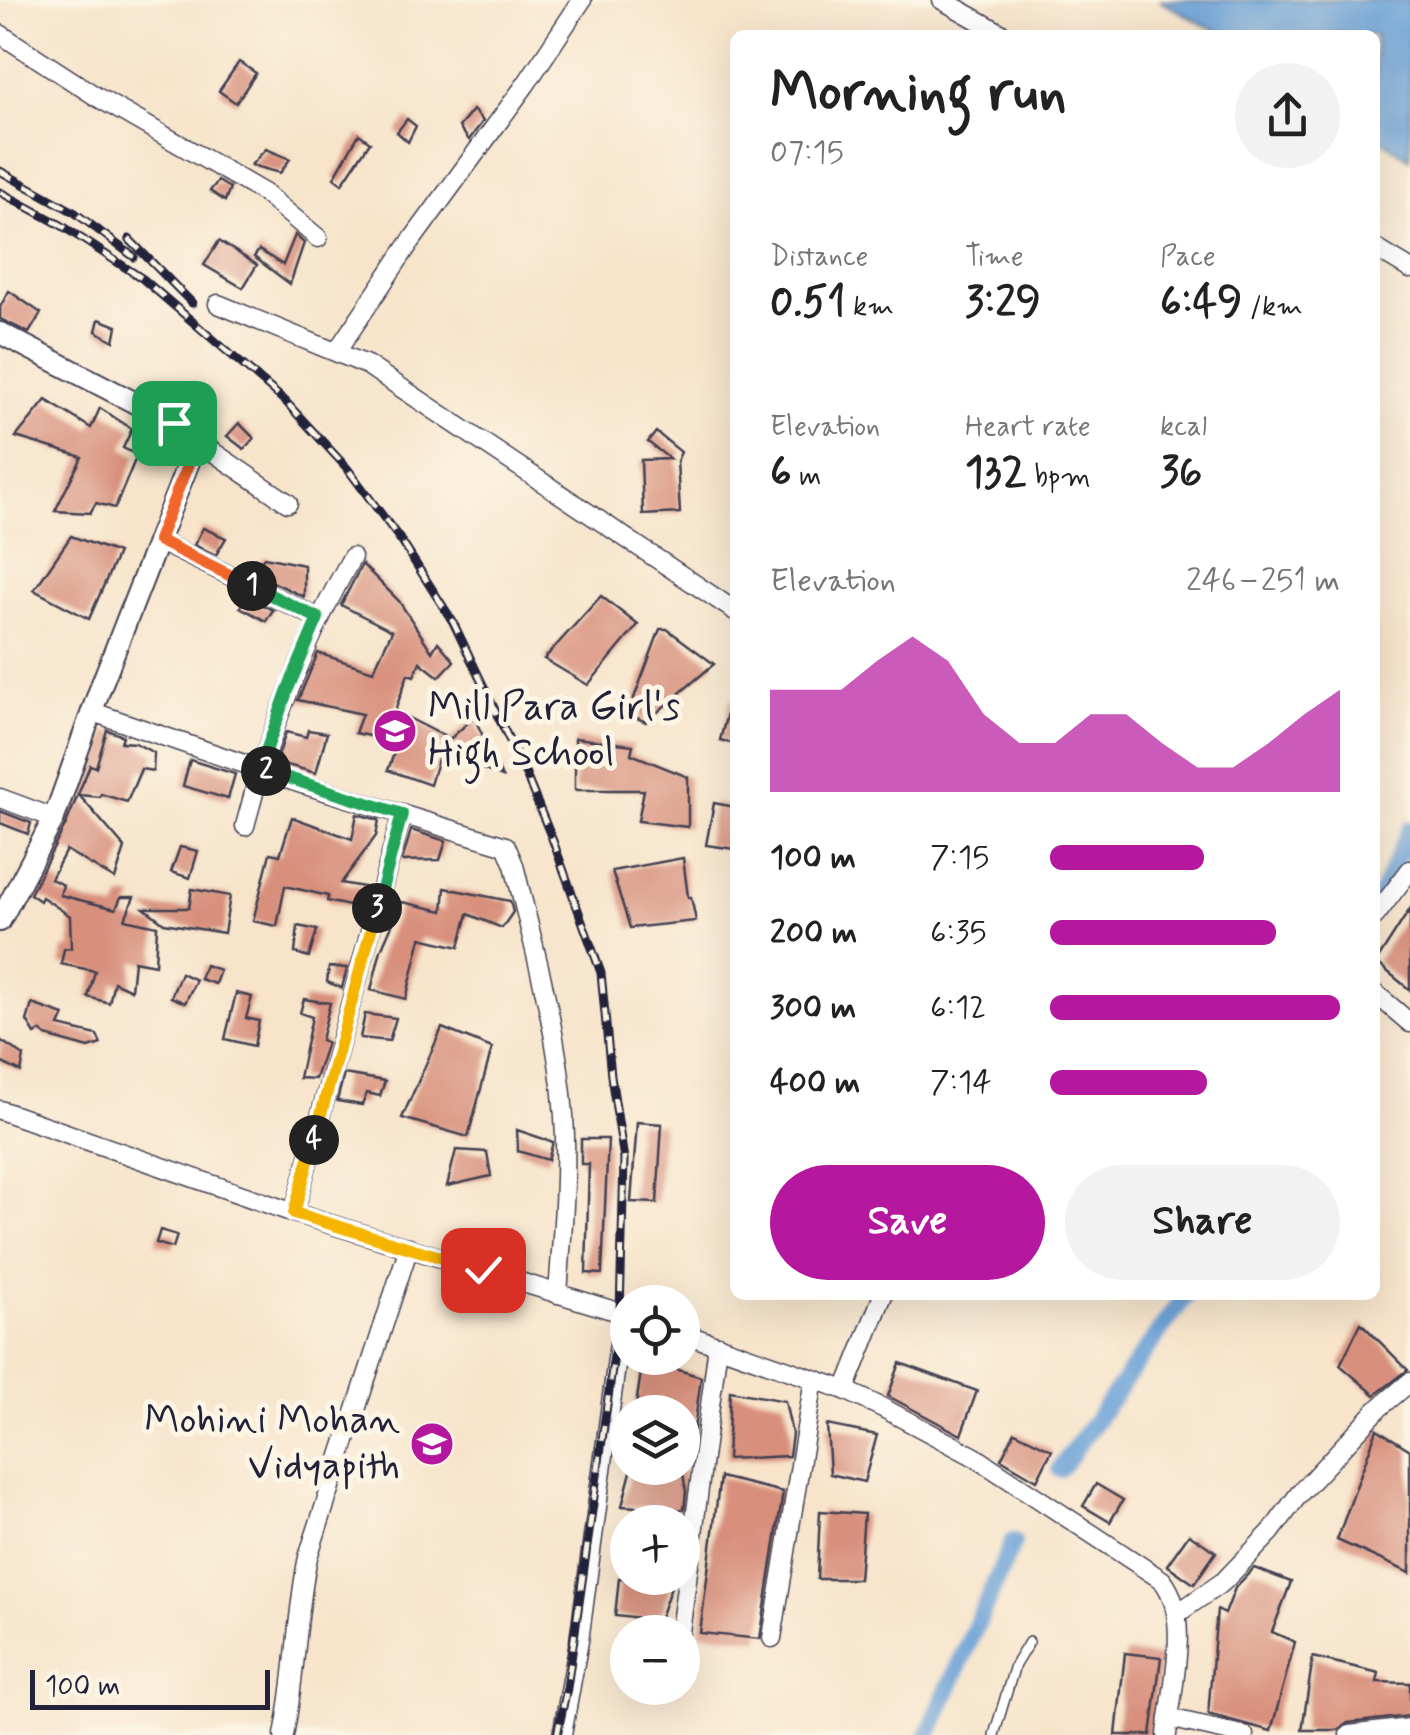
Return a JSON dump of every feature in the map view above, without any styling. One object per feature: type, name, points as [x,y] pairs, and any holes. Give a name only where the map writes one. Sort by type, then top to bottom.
[{"type":"street","points":[[336,352],[582,0]]},
{"type":"street","points":[[942,0],[995,30]]},
{"type":"street","points":[[0,34],[97,96],[264,193],[318,238]]},
{"type":"street","points":[[1380,251],[1410,269]]},
{"type":"street","points":[[218,304],[367,365],[730,608]]},
{"type":"street","points":[[0,333],[174,423],[288,503]]},
{"type":"street","points":[[0,921],[54,818],[197,441]]},
{"type":"street","points":[[158,540],[318,618]]},
{"type":"street","points":[[246,826],[260,768],[288,689],[318,618],[352,557]]},
{"type":"street","points":[[94,712],[506,846],[511,853],[555,1043],[564,1116],[565,1192],[558,1294]]},
{"type":"street","points":[[0,798],[54,818]]},
{"type":"street","points":[[294,1213],[402,814]]},
{"type":"street","points":[[1380,909],[1410,870]]},
{"type":"street","points":[[1380,997],[1410,1023]]},
{"type":"street","points":[[0,1110],[294,1213],[610,1310]]},
{"type":"street","points":[[284,1735],[294,1687],[308,1557],[408,1247]]},
{"type":"street","points":[[845,1390],[881,1300]]},
{"type":"street","points":[[700,1339],[845,1390],[975,1457],[1146,1567],[1172,1591],[1178,1613],[1168,1726],[1244,1735]]},
{"type":"street","points":[[682,1615],[718,1345]]},
{"type":"street","points":[[562,1735],[616,1375]]},
{"type":"street","points":[[772,1638],[814,1379]]},
{"type":"street","points":[[1178,1613],[1224,1581],[1271,1532],[1312,1479],[1379,1408],[1410,1382]]},
{"type":"street","points":[[1350,1735],[1410,1728]]},
{"type":"lane","points":[[994,1735],[1015,1665],[1029,1642]]},
{"type":"water","points":[[1158,0],[1410,0],[1410,159],[1380,139],[1380,30],[1214,30]]},
{"type":"building","points":[[239,62],[256,73],[236,103],[219,91]]},
{"type":"building","points":[[473,110],[483,121],[469,140],[459,127]]},
{"type":"building","points":[[407,119],[416,126],[408,142],[397,132]]},
{"type":"building","points":[[359,134],[370,142],[342,184],[334,178]]},
{"type":"building","points":[[266,149],[290,159],[280,173],[251,165]]},
{"type":"building","points":[[218,181],[230,188],[225,201],[210,191]]},
{"type":"building","points":[[295,235],[304,243],[290,284],[254,257],[259,250],[283,265]]},
{"type":"building","points":[[219,241],[257,265],[243,288],[204,265]]},
{"type":"building","points":[[9,291],[41,313],[29,333],[0,319],[0,307]]},
{"type":"building","points":[[99,319],[117,326],[114,341],[96,331]]},
{"type":"building","points":[[154,387],[172,394],[168,405],[150,395]]},
{"type":"building","points":[[46,400],[91,428],[100,408],[132,429],[123,448],[137,455],[115,508],[96,503],[90,513],[55,511],[82,457],[16,437]]},
{"type":"building","points":[[239,423],[254,438],[244,449],[227,436]]},
{"type":"building","points":[[656,432],[681,452],[677,461],[680,513],[643,515],[641,460],[670,459],[648,442]]},
{"type":"building","points":[[203,528],[226,538],[216,555],[194,545]]},
{"type":"building","points":[[71,536],[118,553],[89,619],[34,590]]},
{"type":"building","points":[[264,557],[304,565],[304,597],[252,572]]},
{"type":"building","points":[[362,564],[399,601],[432,652],[438,642],[454,661],[439,677],[420,662],[414,676],[408,674],[395,711],[450,739],[474,717],[502,777],[440,752],[430,785],[388,770],[398,742],[355,733],[362,714],[298,700],[318,653],[373,671],[392,631],[341,605]]},
{"type":"building","points":[[601,596],[638,625],[588,685],[544,659]]},
{"type":"building","points":[[246,597],[273,610],[266,621],[240,607]]},
{"type":"building","points":[[660,629],[667,629],[714,664],[646,722],[628,714]]},
{"type":"building","points":[[730,703],[730,743],[720,740]]},
{"type":"building","points":[[107,730],[123,736],[121,742],[135,743],[154,753],[153,771],[141,769],[127,802],[101,794],[79,795],[125,848],[115,879],[66,850],[51,879],[63,885],[60,895],[116,909],[121,897],[134,897],[125,919],[157,926],[155,965],[134,961],[131,990],[114,982],[109,1003],[88,997],[95,971],[61,964],[64,949],[71,948],[70,916],[42,897],[40,901],[30,894],[66,824],[90,765],[96,767]]},
{"type":"building","points":[[308,730],[327,733],[316,773],[276,762],[286,732],[306,737]]},
{"type":"building","points":[[575,738],[633,745],[631,754],[688,777],[688,827],[638,821],[644,790],[575,790]]},
{"type":"building","points":[[190,760],[235,774],[228,799],[183,786]]},
{"type":"building","points":[[714,803],[730,806],[730,848],[706,845]]},
{"type":"building","points":[[0,811],[31,823],[28,834],[0,823]]},
{"type":"building","points":[[357,814],[379,820],[376,836],[341,883],[369,888],[363,909],[285,886],[277,926],[253,921],[270,853],[280,855],[292,817],[352,839]]},
{"type":"building","points":[[411,830],[446,841],[440,860],[402,861]]},
{"type":"building","points":[[180,847],[198,851],[190,878],[171,872]]},
{"type":"building","points":[[683,858],[696,921],[630,928],[612,871]]},
{"type":"building","points":[[445,888],[510,901],[513,912],[502,928],[468,914],[459,947],[421,938],[406,999],[371,990],[381,950],[402,902],[443,911]]},
{"type":"building","points":[[192,889],[230,896],[224,933],[164,923],[144,908],[189,908]]},
{"type":"building","points":[[1410,909],[1410,990],[1380,965],[1380,956]]},
{"type":"building","points":[[298,926],[317,930],[309,957],[295,953]]},
{"type":"building","points":[[205,965],[220,970],[215,984],[200,979]]},
{"type":"building","points":[[329,967],[347,968],[342,988],[327,982]]},
{"type":"building","points":[[181,973],[196,980],[185,1003],[171,997]]},
{"type":"building","points":[[236,993],[252,997],[246,1018],[259,1021],[254,1046],[225,1039]]},
{"type":"building","points":[[304,999],[330,1003],[321,1040],[327,1043],[315,1079],[299,1078],[312,1017],[300,1013]]},
{"type":"building","points":[[32,1004],[64,1015],[59,1026],[97,1035],[101,1044],[89,1048],[40,1031],[35,1034],[27,1021]]},
{"type":"building","points":[[365,1014],[396,1018],[389,1041],[360,1038]]},
{"type":"building","points":[[442,1028],[492,1048],[468,1137],[402,1118]]},
{"type":"building","points":[[0,1040],[24,1056],[21,1072],[0,1062]]},
{"type":"building","points":[[344,1074],[385,1081],[380,1096],[367,1093],[362,1105],[337,1101]]},
{"type":"building","points":[[637,1122],[662,1124],[657,1203],[631,1202]]},
{"type":"building","points":[[517,1130],[553,1142],[548,1160],[518,1151]]},
{"type":"building","points":[[581,1139],[608,1139],[602,1274],[586,1273],[589,1164],[581,1164]]},
{"type":"building","points":[[456,1150],[487,1152],[491,1176],[447,1186]]},
{"type":"building","points":[[160,1230],[177,1235],[173,1248],[156,1243]]},
{"type":"building","points":[[1361,1323],[1408,1370],[1375,1395],[1340,1365]]},
{"type":"building","points":[[900,1363],[977,1391],[961,1435],[888,1396]]},
{"type":"building","points":[[641,1375],[701,1377],[699,1395],[638,1395]]},
{"type":"building","points":[[730,1391],[785,1401],[792,1434],[789,1456],[727,1459]]},
{"type":"building","points":[[827,1425],[877,1435],[864,1482],[830,1474]]},
{"type":"building","points":[[1377,1429],[1410,1450],[1410,1573],[1337,1540]]},
{"type":"building","points":[[1015,1432],[1052,1450],[1037,1480],[1001,1459]]},
{"type":"building","points":[[720,1477],[783,1492],[760,1639],[700,1633]]},
{"type":"building","points":[[1096,1484],[1123,1500],[1110,1522],[1083,1506]]},
{"type":"building","points":[[628,1485],[685,1485],[685,1505],[622,1505]]},
{"type":"building","points":[[820,1511],[864,1514],[859,1579],[817,1579]]},
{"type":"building","points":[[1189,1534],[1216,1552],[1194,1584],[1167,1565]]},
{"type":"building","points":[[1254,1568],[1291,1582],[1272,1632],[1295,1642],[1271,1731],[1208,1714],[1217,1610],[1225,1614],[1235,1588]]},
{"type":"building","points":[[617,1595],[668,1595],[661,1615],[615,1615]]},
{"type":"building","points":[[1125,1653],[1161,1657],[1151,1735],[1116,1735]]},
{"type":"building","points":[[1313,1657],[1379,1673],[1377,1682],[1410,1683],[1410,1716],[1348,1723],[1338,1730],[1302,1730]]},
{"type":"waterway","points":[[1380,897],[1410,830]]},
{"type":"waterway","points":[[1060,1469],[1182,1300]]},
{"type":"waterway","points":[[928,1735],[1013,1542]]},
{"type":"railway","points":[[0,171],[74,212],[134,257]]},
{"type":"railway","points":[[0,192],[61,225],[143,279],[286,402],[347,468],[402,542],[453,622],[526,775],[601,973],[624,1159],[620,1313],[557,1735]]},
{"type":"railway","points":[[129,239],[192,303]]},
{"type":"place","name":"Mill Para Girl's High School","points":[[395,731]]},
{"type":"place","name":"Mohini Mohan Vidyapith","points":[[432,1444]]},
{"type":"route","points":[[174,423],[197,441],[158,540],[318,618],[260,768],[402,814],[294,1213],[483,1270]]}]
